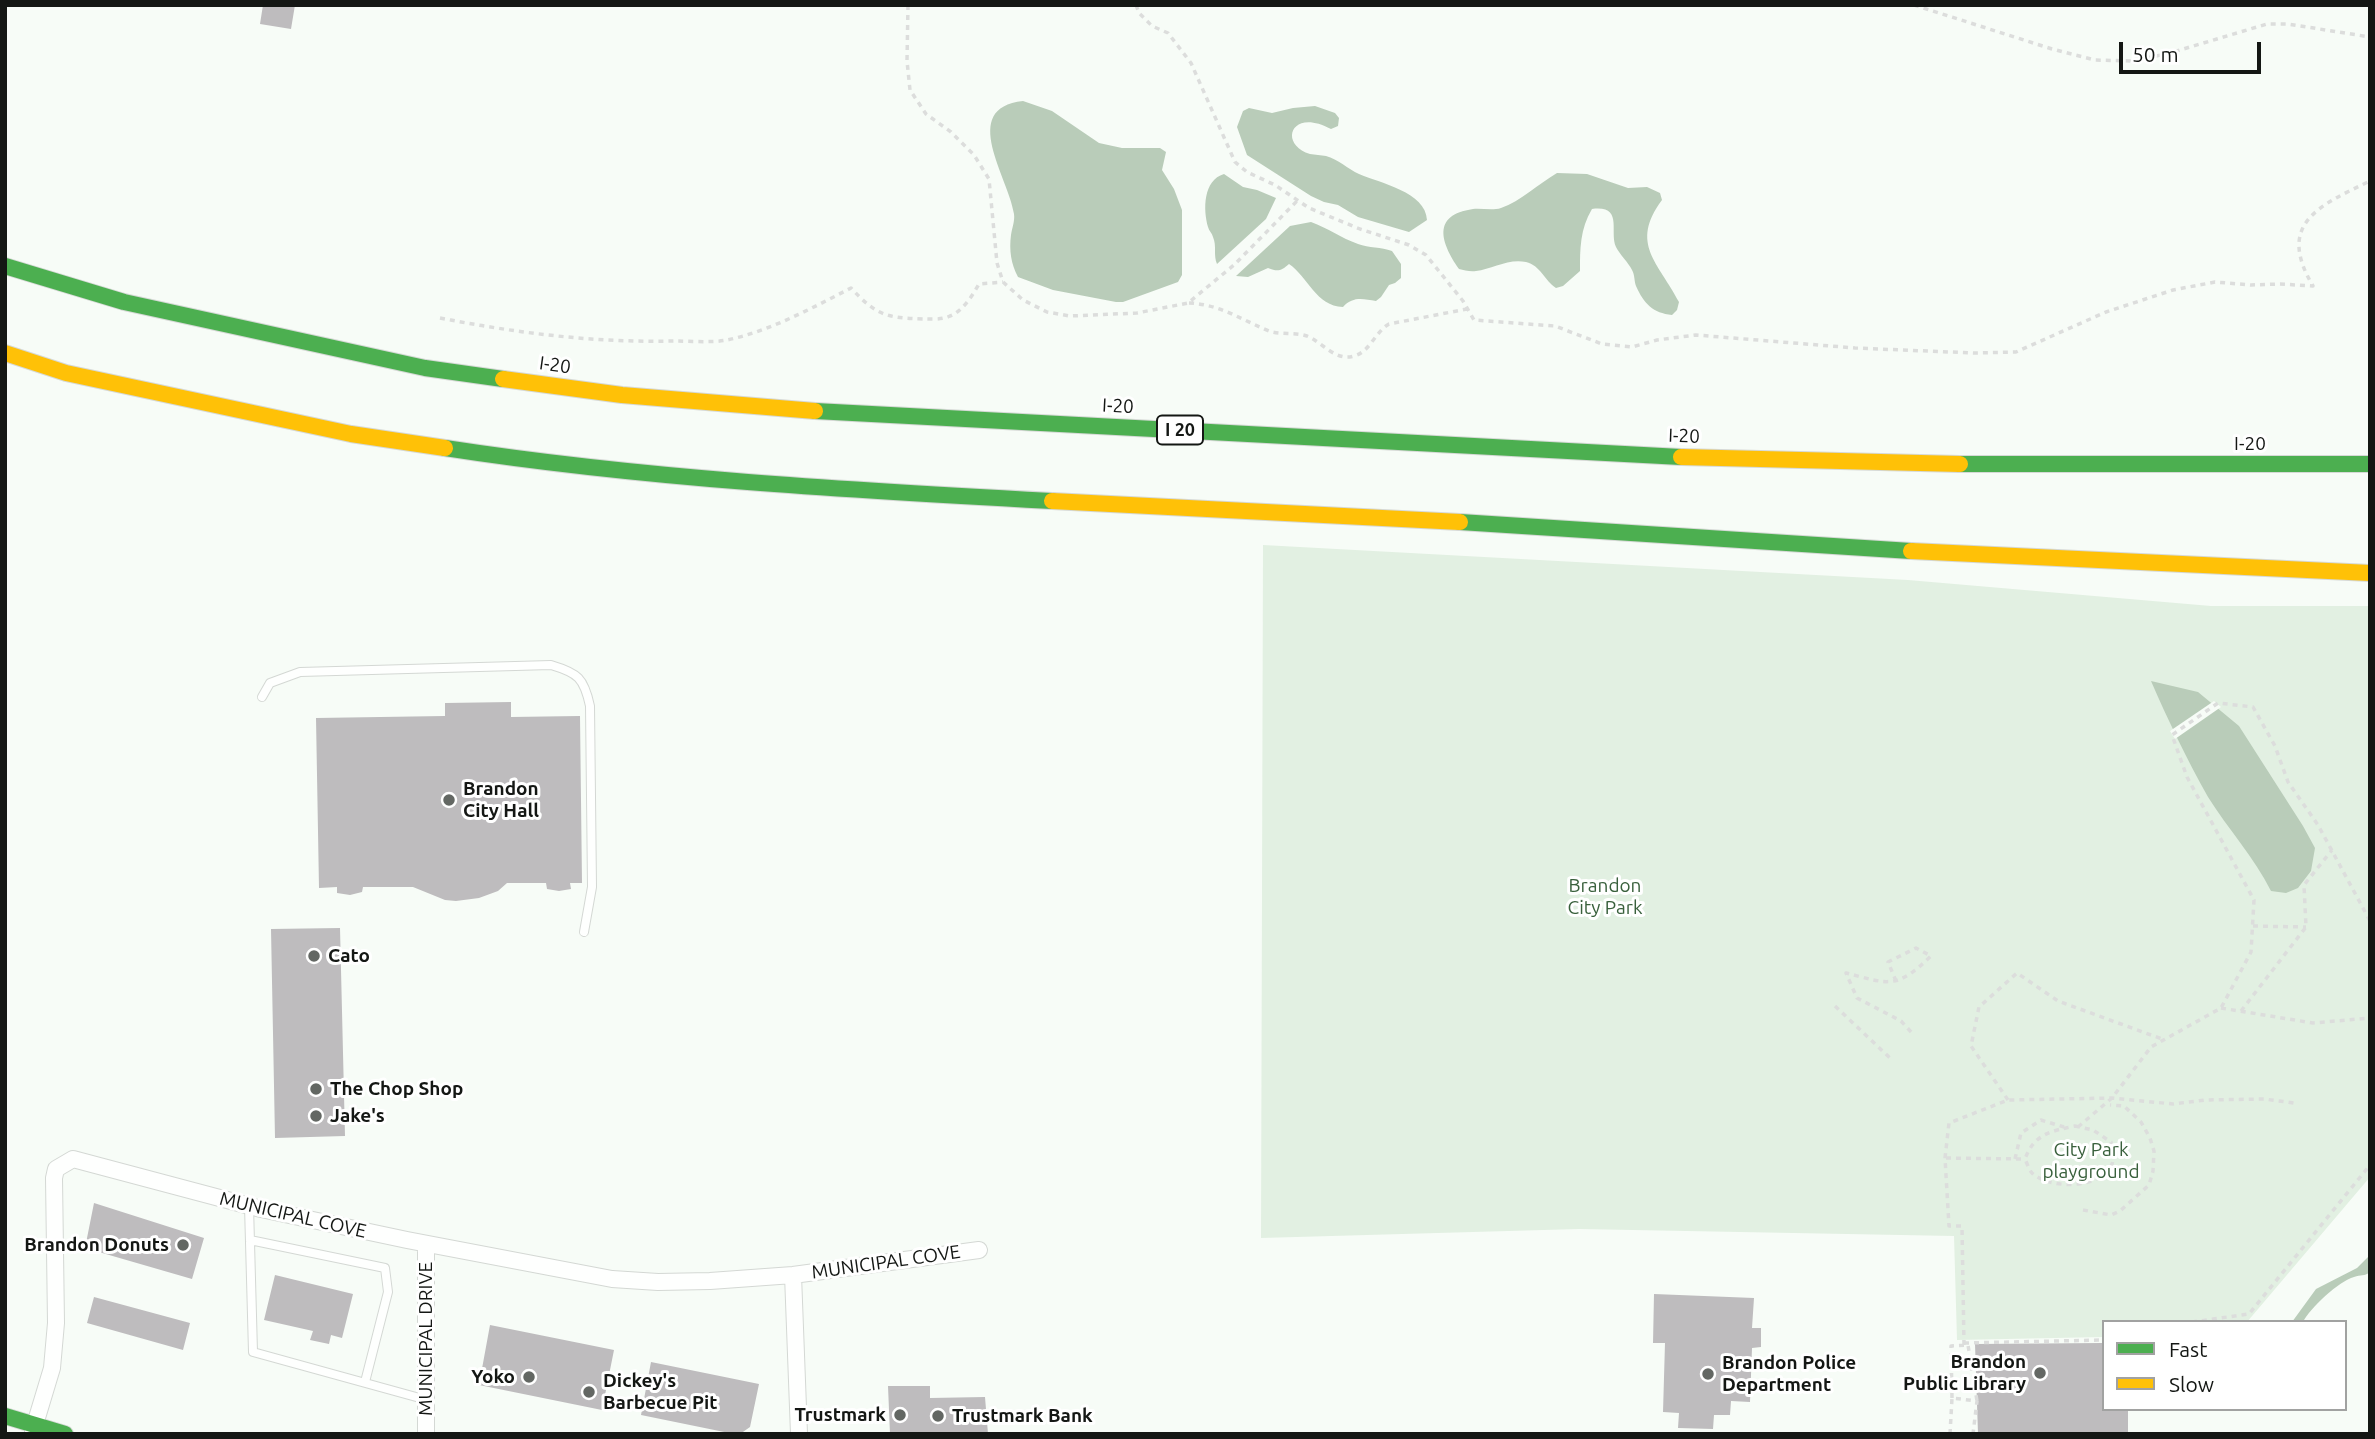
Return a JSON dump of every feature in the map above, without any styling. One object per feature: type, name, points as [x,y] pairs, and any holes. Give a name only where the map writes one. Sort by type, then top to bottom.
[{"type":"main road","name":"I-20","points":[[5,267],[124,302],[425,368],[622,395],[831,412],[1663,456],[1948,464],[2370,464]]},
{"type":"main road","points":[[5,354],[66,373]]},
{"type":"main road","points":[[5,360],[351,434],[515,459],[715,479],[827,489],[1508,525],[1897,550],[2370,573]]},
{"type":"main road","points":[[5,1416],[34,1430],[65,1434]]},
{"type":"street","name":"MUNICIPAL COVE","points":[[34,1430],[52,1367],[56,1323],[53,1191],[56,1169],[73,1159],[249,1206],[426,1244],[612,1279],[710,1281],[793,1275],[979,1250]]},
{"type":"street","name":"MUNICIPAL DRIVE","points":[[426,1244],[426,1434]]},
{"type":"street","name":"MUNICIPAL COVE","points":[[793,1275],[799,1434]]},
{"type":"lane","points":[[262,697],[270,683],[300,672],[551,665],[579,677],[586,688],[590,706],[592,887],[584,932]]},
{"type":"lane","points":[[249,1206],[253,1352],[427,1400]]},
{"type":"lane","points":[[250,1240],[385,1268],[388,1292],[365,1382]]},
{"type":"path","points":[[908,5],[907,61],[910,90],[926,114],[951,132],[974,155],[989,179],[997,263],[1003,282],[1023,300],[1047,312],[1070,316],[1137,313],[1201,303],[1226,311],[1271,332],[1308,336],[1339,356],[1351,358],[1361,354],[1382,328],[1389,324],[1467,309]]},
{"type":"path","points":[[1136,5],[1139,13],[1152,26],[1168,33],[1191,63],[1235,162],[1247,172],[1275,185],[1309,208],[1409,245],[1426,255],[1475,320],[1555,326],[1602,344],[1632,348],[1657,340],[1696,335],[1855,348],[2016,352],[2106,312],[2173,290],[2215,282],[2313,286],[2301,267],[2297,251],[2301,228],[2316,211],[2370,181]]},
{"type":"path","points":[[1914,5],[2095,60],[2133,61],[2170,53],[2267,24],[2288,24],[2370,37]]},
{"type":"path","points":[[1188,303],[1234,265],[1297,201]]},
{"type":"path","points":[[440,318],[506,330],[574,338],[646,342],[726,340],[778,323],[850,288],[868,307],[894,318],[933,319],[950,316],[969,302],[979,284],[1003,282]]},
{"type":"path","points":[[2078,1127],[2112,1098],[2151,1047],[2221,1008],[2252,952],[2254,900],[2187,777],[2172,735],[2218,703],[2253,706],[2275,746],[2288,782],[2332,850],[2370,921]]},
{"type":"path","points":[[2241,1011],[2306,927],[2304,885],[2332,850]]},
{"type":"path","points":[[2364,909],[2370,913]]},
{"type":"path","points":[[2253,926],[2306,927]]},
{"type":"path","points":[[1896,981],[1888,962],[1916,948],[1931,956],[1913,974],[1896,981],[1888,983],[1846,973],[1857,999],[1901,1021],[1912,1033]]},
{"type":"path","points":[[2008,1100],[1971,1045],[1979,1007],[2017,973],[2058,1001],[2163,1040]]},
{"type":"path","points":[[1835,1006],[1890,1058]]},
{"type":"path","points":[[2221,1008],[2313,1023],[2370,1018]]},
{"type":"path","points":[[1964,1344],[1962,1226],[1949,1226],[1945,1158],[1949,1123],[2008,1100],[2112,1098],[2173,1104],[2205,1100],[2264,1099],[2294,1103]]},
{"type":"path","points":[[2083,1210],[2111,1215],[2120,1211],[2149,1185],[2153,1171],[2154,1151],[2141,1122],[2124,1106],[2110,1105]]},
{"type":"path","points":[[2015,1158],[2021,1133],[2041,1120],[2066,1128]]},
{"type":"path","points":[[2066,1128],[2093,1130],[2111,1142],[2113,1163],[2104,1176],[2084,1184],[2062,1185],[2031,1173],[2025,1159],[2030,1144],[2051,1131],[2066,1128]]},
{"type":"path","points":[[1945,1158],[2025,1159]]},
{"type":"path","points":[[2206,1320],[2249,1314],[2370,1165]]},
{"type":"path","points":[[1950,1434],[1951,1346],[2102,1340]]},
{"type":"path","points":[[1964,1344],[1968,1345],[1977,1401],[1973,1434]]},
{"type":"path","points":[[1952,1398],[1977,1401]]},
{"type":"green space","name":"Brandon City Park","points":[[1263,545],[1908,580],[2211,606],[2370,606],[2370,1177],[2249,1320],[2102,1320],[2102,1337],[1957,1340],[1954,1236],[1579,1229],[1261,1238]]},
{"type":"shaded area","points":[[1023,101],[1052,111],[1099,143],[1122,148],[1160,148],[1166,152],[1162,170],[1174,189],[1182,210],[1182,275],[1178,282],[1123,302],[1116,302],[1053,290],[1018,277],[1010,251],[1014,214],[992,147],[990,130],[993,117],[1004,106]]},
{"type":"shaded area","points":[[1315,106],[1335,113],[1339,118],[1338,126],[1331,129],[1306,122],[1298,125],[1292,136],[1294,143],[1310,154],[1330,157],[1359,174],[1411,196],[1425,210],[1427,220],[1409,232],[1358,217],[1338,205],[1311,196],[1247,155],[1237,127],[1243,111],[1249,108],[1272,113]]},
{"type":"shaded area","points":[[1557,173],[1587,174],[1628,188],[1647,187],[1660,193],[1662,200],[1652,215],[1648,241],[1656,264],[1679,302],[1672,315],[1654,310],[1642,298],[1632,270],[1616,247],[1612,215],[1602,209],[1592,209],[1582,239],[1580,271],[1563,286],[1556,288],[1535,266],[1520,261],[1482,270],[1459,269],[1444,240],[1445,224],[1451,217],[1473,209],[1501,208]]},
{"type":"shaded area","points":[[1224,174],[1243,187],[1276,198],[1266,219],[1217,264],[1214,240],[1206,220],[1205,204],[1212,182]]},
{"type":"shaded area","points":[[1311,222],[1358,244],[1392,251],[1401,264],[1401,278],[1389,285],[1376,301],[1354,300],[1343,307],[1326,302],[1289,264],[1279,270],[1268,268],[1248,277],[1236,276],[1290,226]]},
{"type":"shaded area","points":[[2151,681],[2198,692],[2239,726],[2315,848],[2311,871],[2298,888],[2286,893],[2271,891],[2257,866],[2208,797]]},
{"type":"shaded area","points":[[2370,1255],[2370,1272],[2356,1276],[2333,1289],[2304,1320],[2293,1320],[2316,1289],[2357,1268]]},
{"type":"pier","points":[[2214,701],[2221,707],[2175,739],[2170,731]]},
{"type":"building","points":[[263,5],[295,5],[291,29],[260,24]]},
{"type":"building","name":"Brandon City Hall","points":[[511,702],[511,717],[580,716],[582,883],[570,883],[571,889],[559,891],[547,889],[546,883],[507,883],[498,891],[479,898],[456,901],[445,900],[413,887],[363,887],[362,892],[350,895],[337,893],[337,887],[319,888],[316,718],[445,716],[445,703]]},
{"type":"building","points":[[340,928],[345,1136],[275,1138],[271,929]]},
{"type":"building","points":[[94,1203],[204,1238],[192,1279],[85,1248]]},
{"type":"building","points":[[275,1275],[353,1294],[342,1338],[331,1335],[329,1344],[310,1340],[313,1331],[264,1320]]},
{"type":"building","name":"Brandon Police Department","points":[[1654,1294],[1754,1298],[1752,1328],[1761,1328],[1761,1347],[1752,1348],[1750,1402],[1731,1401],[1730,1415],[1714,1415],[1713,1429],[1678,1428],[1679,1413],[1663,1412],[1665,1343],[1653,1343]]},
{"type":"building","points":[[94,1297],[190,1323],[183,1350],[87,1323]]},
{"type":"building","points":[[490,1325],[614,1350],[602,1410],[479,1385]]},
{"type":"building","name":"Brandon Public Library","points":[[2102,1343],[2102,1411],[2128,1411],[2128,1434],[1978,1434],[1975,1344]]},
{"type":"building","points":[[651,1362],[759,1384],[750,1427],[740,1434],[734,1434],[641,1415]]},
{"type":"building","name":"Trustmark Bank","points":[[888,1386],[930,1386],[930,1398],[985,1397],[988,1434],[890,1434]]},
{"type":"traffic: fast","points":[[5,266],[124,302],[425,368],[503,379]]},
{"type":"traffic: fast","points":[[815,411],[1681,457]]},
{"type":"traffic: fast","points":[[445,448],[672,475],[824,488],[1052,501]]},
{"type":"traffic: fast","points":[[1960,464],[2370,464]]},
{"type":"traffic: fast","points":[[1460,522],[1911,551]]},
{"type":"traffic: fast","points":[[5,1416],[65,1434]]},
{"type":"traffic: slow","points":[[5,353],[66,373],[351,434],[445,448]]},
{"type":"traffic: slow","points":[[503,379],[622,395],[815,411]]},
{"type":"traffic: slow","points":[[1681,457],[1960,464]]},
{"type":"traffic: slow","points":[[1052,501],[1460,522]]},
{"type":"traffic: slow","points":[[1911,551],[2370,573]]},
{"type":"place","name":"Brandon City Hall","points":[[449,800]]},
{"type":"place","name":"Cato","points":[[314,956]]},
{"type":"place","name":"The Chop Shop","points":[[316,1089]]},
{"type":"place","name":"Jake's","points":[[316,1116]]},
{"type":"place","name":"Brandon Donuts","points":[[183,1245]]},
{"type":"place","name":"Brandon Public Library","points":[[2040,1373]]},
{"type":"place","name":"Brandon Police Department","points":[[1708,1374]]},
{"type":"place","name":"Yoko","points":[[529,1377]]},
{"type":"place","name":"Dickey's Barbecue Pit","points":[[589,1392]]},
{"type":"place","name":"Trustmark","points":[[900,1415]]},
{"type":"place","name":"Trustmark Bank","points":[[938,1416]]},
{"type":"park label","name":"City Park playground","points":[[2091,1161]]}]
